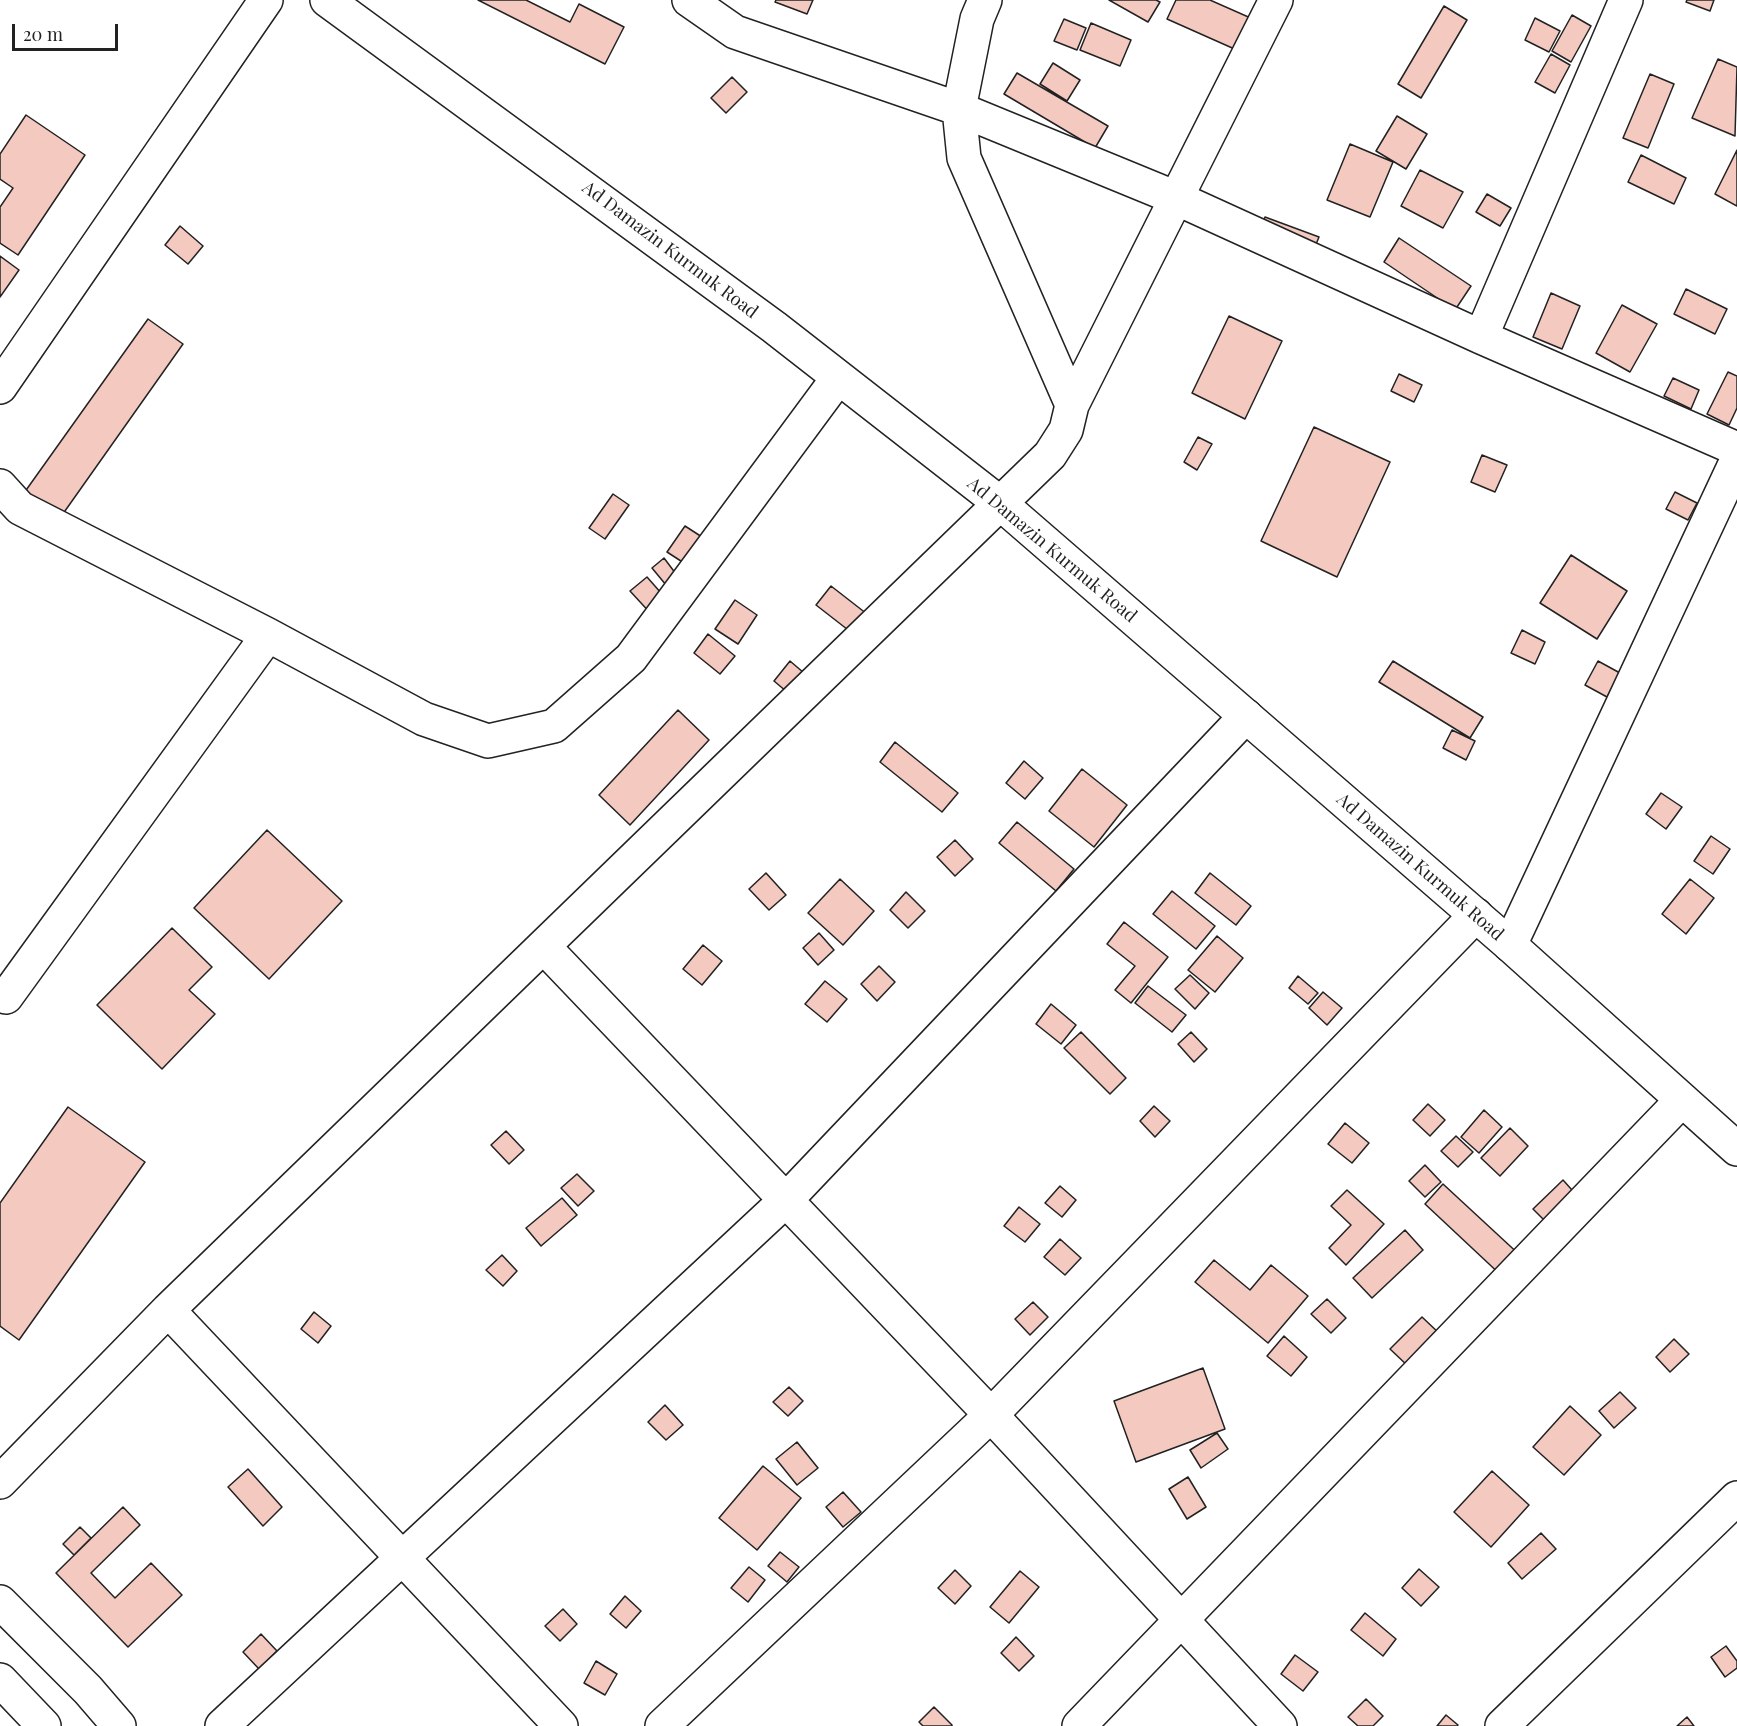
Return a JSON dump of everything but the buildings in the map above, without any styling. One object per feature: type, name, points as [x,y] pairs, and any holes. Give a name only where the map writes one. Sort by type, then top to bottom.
[{"type":"main road","points":[[0,387],[266,0]]},
{"type":"main road","name":"Ad Damazin Kurmuk Road","points":[[327,0],[557,166],[1001,504],[1476,915],[1737,1149]]},
{"type":"main road","points":[[689,0],[735,32],[959,109],[1176,198],[1481,337],[1737,448]]},
{"type":"main road","points":[[986,0],[977,19],[959,109],[964,158],[1072,405]]},
{"type":"main road","points":[[0,1482],[168,1310],[545,948],[1050,455],[1066,430],[1072,405],[1276,0]]},
{"type":"main road","points":[[1481,337],[1626,0]]},
{"type":"main road","points":[[0,486],[20,508],[268,635],[424,719],[488,741],[554,726],[632,658],[838,378]]},
{"type":"main road","points":[[1510,945],[1737,460]]},
{"type":"main road","points":[[6,997],[268,635]]},
{"type":"main road","points":[[222,1726],[786,1200],[1246,716]]},
{"type":"main road","points":[[662,1726],[991,1415],[1476,915]]},
{"type":"main road","points":[[545,948],[991,1415],[1280,1726]]},
{"type":"main road","points":[[1079,1726],[1682,1100]]},
{"type":"main road","points":[[168,1310],[561,1726]]},
{"type":"main road","points":[[1502,1726],[1737,1498]]},
{"type":"main road","points":[[0,1602],[88,1690],[119,1726]]},
{"type":"main road","points":[[0,1680],[44,1726]]}]
